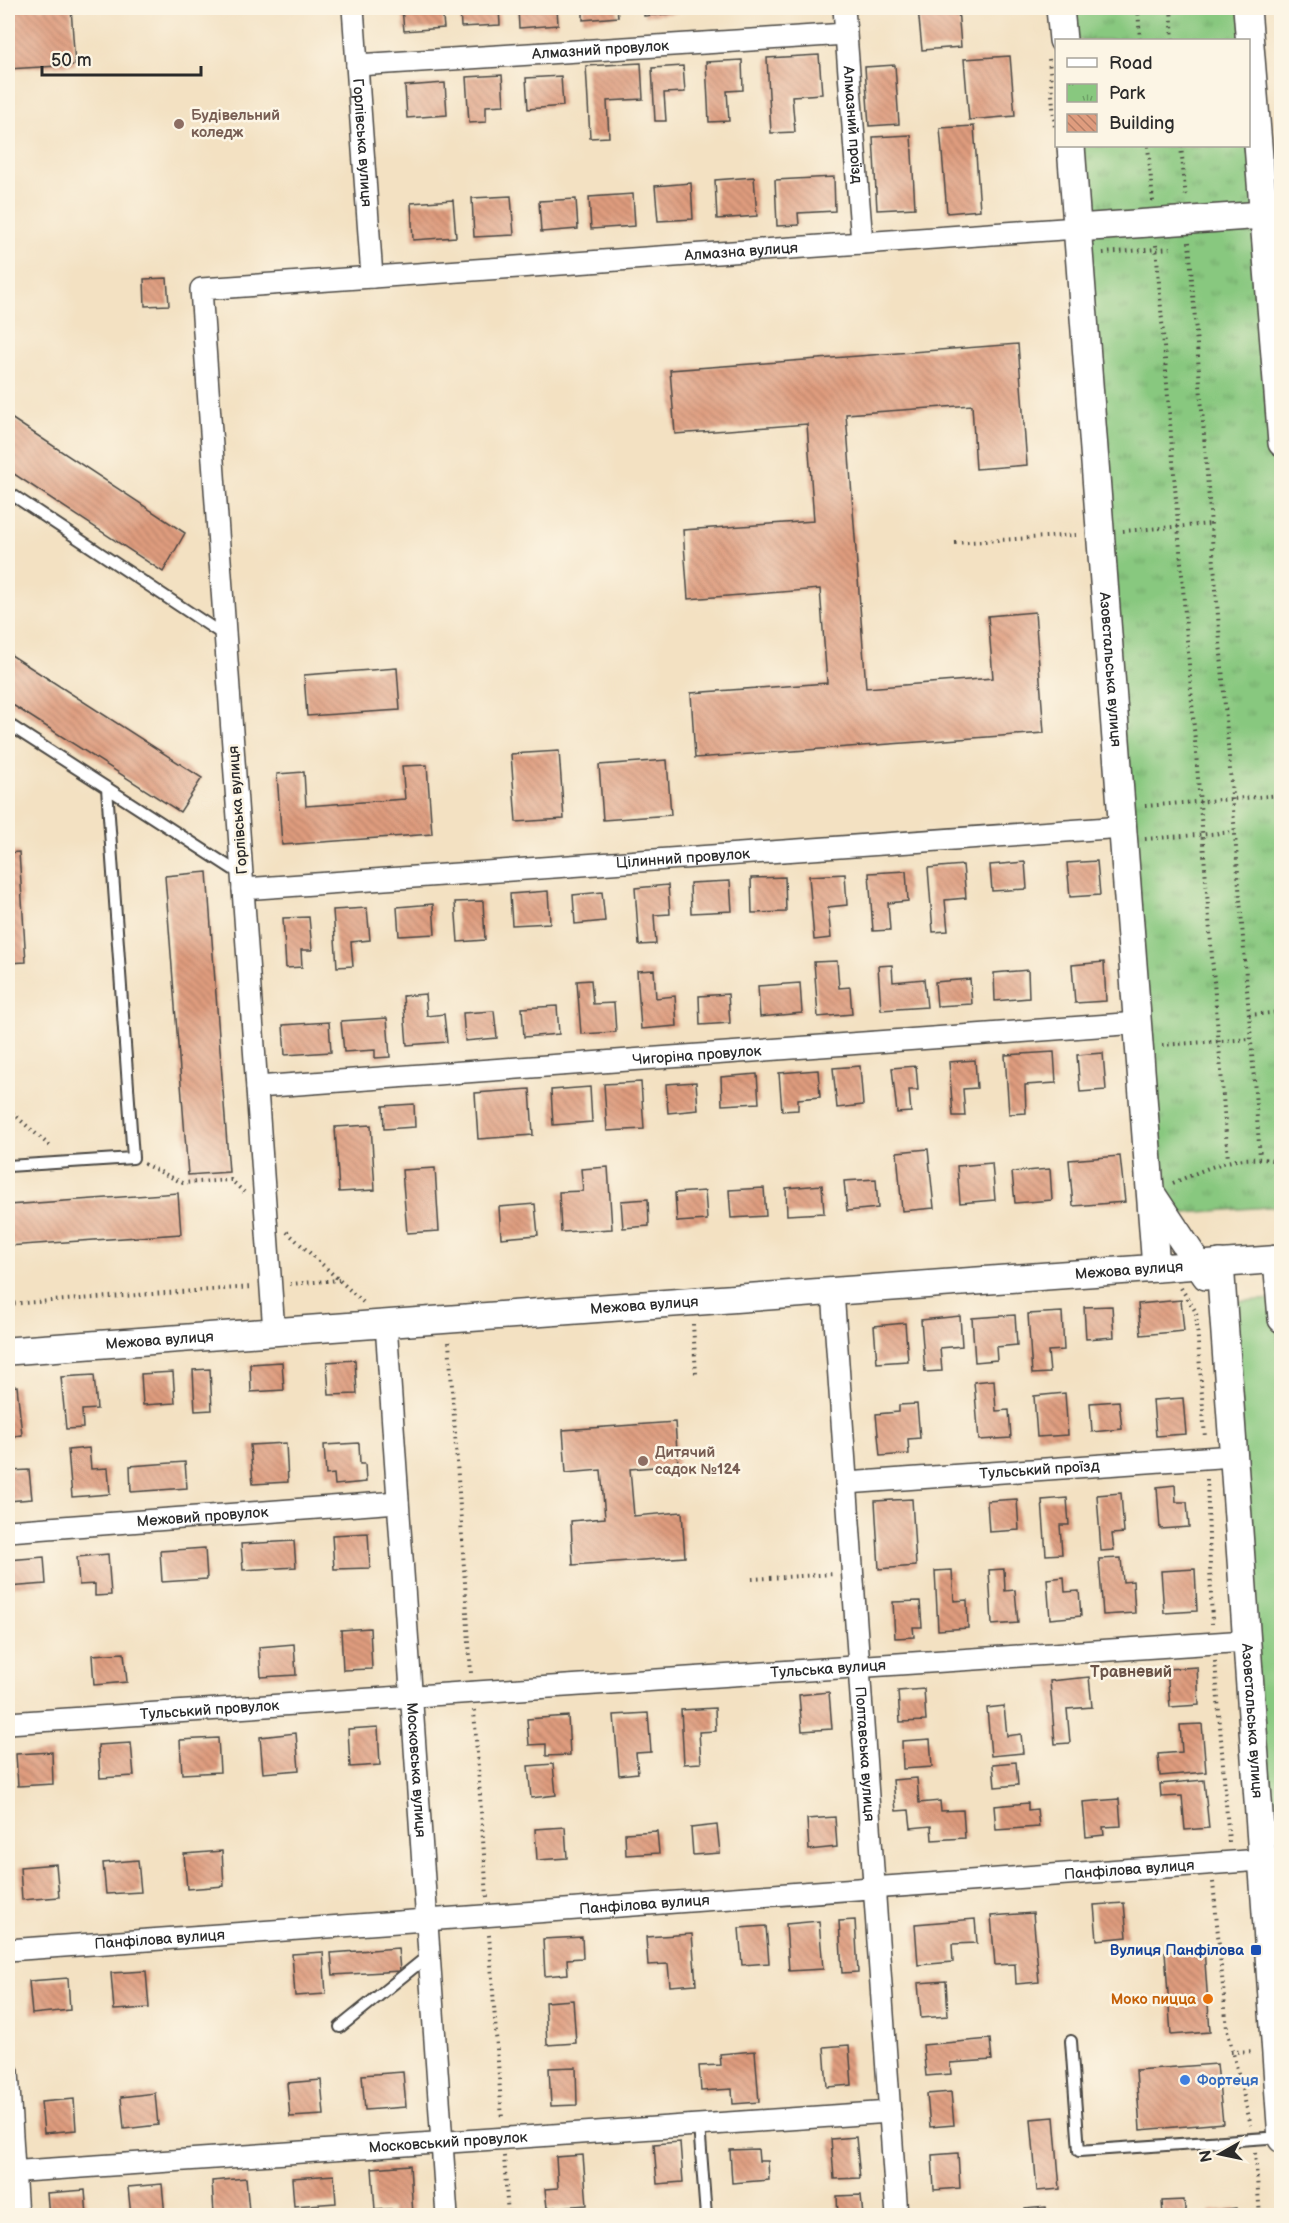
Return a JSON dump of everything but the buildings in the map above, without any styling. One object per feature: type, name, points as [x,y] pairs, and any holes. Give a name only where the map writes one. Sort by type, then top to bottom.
[{"type":"street","name":"Горлівська вулиця","points":[[353,8],[372,277]]},
{"type":"street","name":"Алмазний проїзд","points":[[844,8],[862,243]]},
{"type":"street","points":[[1060,8],[1063,39]]},
{"type":"street","points":[[1247,8],[1272,214],[1281,443]]},
{"type":"street","name":"Алмазний провулок","points":[[357,65],[846,34]]},
{"type":"street","name":"Азовстальська вулиця","points":[[1071,147],[1156,1268]]},
{"type":"street","name":"Алмазна вулиця","points":[[201,289],[1077,228],[1155,236],[1188,233],[1272,214]]},
{"type":"street","name":"Горлівська вулиця","points":[[201,289],[274,1332]]},
{"type":"street","name":"Цілинний провулок","points":[[243,882],[1122,825]]},
{"type":"street","name":"Чигоріна провулок","points":[[257,1087],[1138,1023]]},
{"type":"street","name":"Азовстальська вулиця","points":[[1150,1192],[1209,1264],[1222,1304],[1246,1641],[1271,1859],[1281,2137]]},
{"type":"street","points":[[1279,1259],[1281,1306]]},
{"type":"street","name":"Межова вулиця","points":[[8,1351],[1279,1259]]},
{"type":"street","name":"Полтавська вулиця","points":[[833,1291],[897,2216]]},
{"type":"street","name":"Московська вулиця","points":[[386,1324],[447,2216]]},
{"type":"street","name":"Тульський проїзд","points":[[846,1483],[1233,1456]]},
{"type":"street","name":"Межовий провулок","points":[[8,1531],[398,1502]]},
{"type":"street","name":"Тульська вулиця","points":[[412,1696],[1246,1641]]},
{"type":"street","name":"Тульський провулок","points":[[8,1723],[412,1696]]},
{"type":"street","name":"Панфілова вулиця","points":[[8,1950],[1271,1859]]},
{"type":"street","points":[[8,2072],[11,2172],[17,2216]]},
{"type":"street","name":"Московський провулок","points":[[11,2172],[890,2112]]},
{"type":"lane","points":[[8,492],[225,636]]},
{"type":"lane","points":[[8,724],[107,788],[243,882]]},
{"type":"lane","points":[[8,1166],[133,1158],[107,788]]},
{"type":"lane","points":[[340,2027],[429,1954]]},
{"type":"lane","points":[[1071,2041],[1079,2151],[1281,2137]]},
{"type":"lane","points":[[699,2125],[706,2216]]},
{"type":"path","points":[[1138,8],[1140,39]]},
{"type":"path","points":[[1171,8],[1173,39]]},
{"type":"path","points":[[1148,147],[1228,1160]]},
{"type":"path","points":[[1182,147],[1260,1157]]},
{"type":"path","points":[[1093,254],[1155,236],[1188,233]]},
{"type":"path","points":[[1188,233],[1200,246]]},
{"type":"path","points":[[1112,532],[1211,524]]},
{"type":"path","points":[[954,543],[1078,535]]},
{"type":"path","points":[[1122,825],[1200,802],[1281,795]]},
{"type":"path","points":[[1122,825],[1202,834],[1235,832]]},
{"type":"path","points":[[1250,1015],[1281,1012]]},
{"type":"path","points":[[1162,1045],[1251,1039]]},
{"type":"path","points":[[8,1109],[69,1162]]},
{"type":"path","points":[[1150,1192],[1228,1160],[1260,1157],[1281,1162]]},
{"type":"path","points":[[133,1158],[183,1183],[231,1180],[386,1324]]},
{"type":"path","points":[[8,1304],[339,1280]]},
{"type":"path","points":[[1179,1284],[1196,1312],[1206,1458],[1213,1643],[1229,1851]]},
{"type":"path","points":[[693,1319],[696,1374]]},
{"type":"path","points":[[448,1336],[508,2216]]},
{"type":"path","points":[[752,1580],[853,1572]]},
{"type":"path","points":[[1213,1883],[1227,2029],[1254,2139],[1260,2216]]},
{"type":"green space","points":[[1066,8],[1241,8],[1244,39],[1069,39]]},
{"type":"green space","points":[[1250,115],[1282,520],[1281,1206],[1172,1214],[1156,1190],[1076,147],[1250,147]]},
{"type":"green space","points":[[1275,1299],[1282,1390],[1281,2063],[1229,1302]]},
{"type":"place","name":"Будівельний коледж","points":[[179,124]]},
{"type":"place","name":"Дитячий садок №124","points":[[643,1461]]},
{"type":"place","name":"Вулиця Панфілова","points":[[1256,1950]]},
{"type":"place","name":"Моко пицца","points":[[1208,1999]]},
{"type":"place","name":"Фортеця","points":[[1185,2080]]},
{"type":"district","name":"Травневий","points":[[1131,1672]]}]
